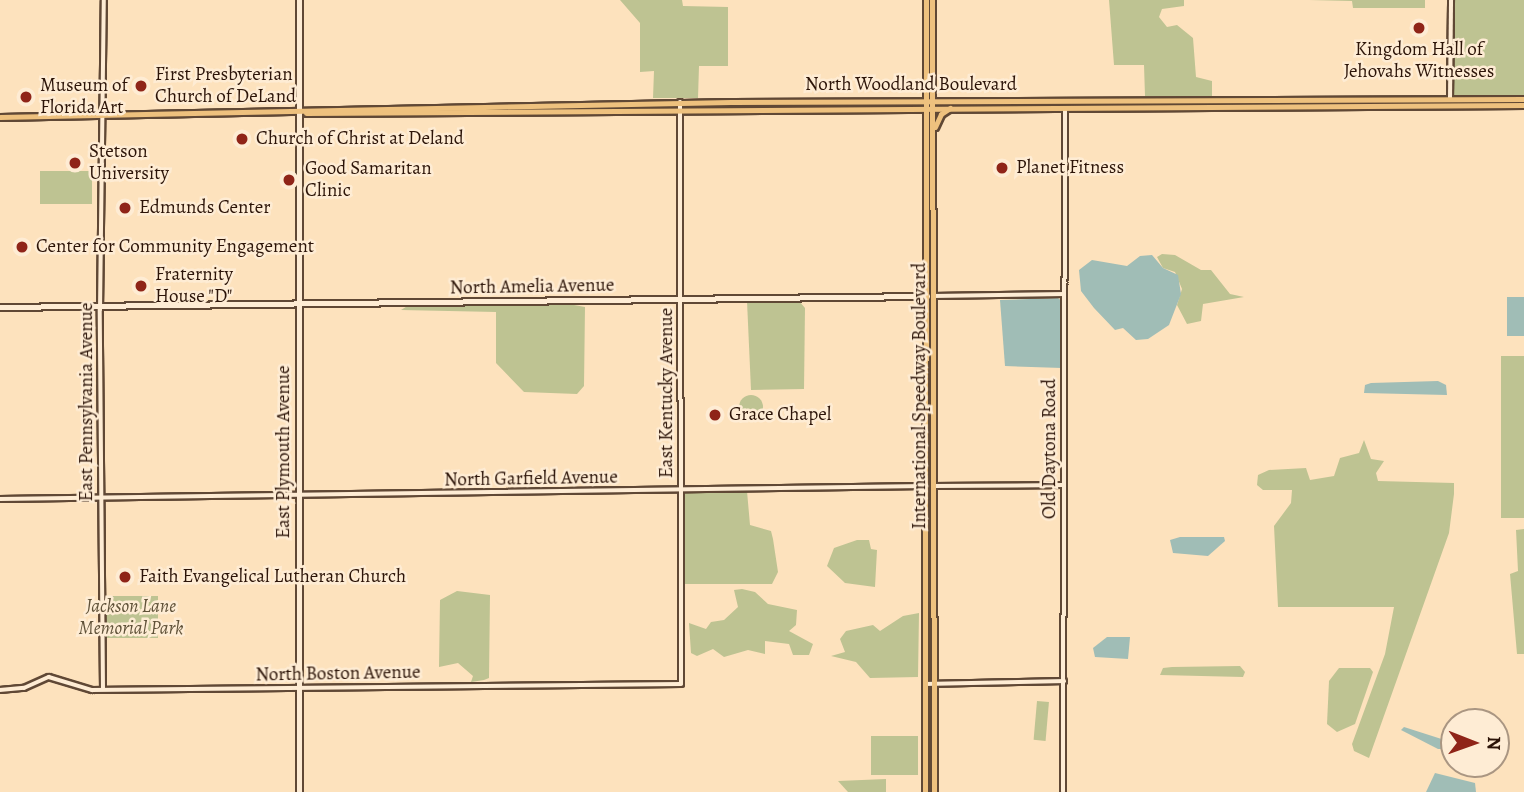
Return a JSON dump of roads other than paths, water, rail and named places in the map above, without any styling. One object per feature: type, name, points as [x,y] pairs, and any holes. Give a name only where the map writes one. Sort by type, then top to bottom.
[{"type":"main road","name":"East Plymouth Avenue","points":[[299,0],[299,792]]},
{"type":"main road","name":"International Speedway Boulevard","points":[[925,792],[929,1]]},
{"type":"main road","name":"North Woodland Boulevard","points":[[0,117],[930,104],[1097,99],[1160,103],[1450,102],[1524,99]]},
{"type":"main road","points":[[1065,107],[1097,99]]},
{"type":"main road","points":[[1016,107],[1030,100]]},
{"type":"main road","points":[[1056,107],[1066,100]]},
{"type":"main road","name":"North Woodland Boulevard","points":[[680,106],[1150,106],[1174,100],[1524,105]]},
{"type":"main road","name":"International Speedway Boulevard","points":[[930,104],[934,130],[936,216],[934,792]]},
{"type":"main road","points":[[934,130],[941,114],[953,107]]},
{"type":"main road","points":[[910,108],[922,113],[927,126]]},
{"type":"main road","points":[[927,202],[936,216]]},
{"type":"main road","name":"North Amelia Avenue","points":[[0,307],[935,296]]},
{"type":"main road","points":[[926,378],[935,391]]},
{"type":"main road","points":[[926,394],[935,403]]},
{"type":"main road","points":[[925,764],[934,777]]},
{"type":"main road","points":[[925,778],[934,792]]},
{"type":"street","name":"East Pennsylvania Avenue","points":[[103,689],[100,306],[104,0]]},
{"type":"street","points":[[1450,102],[1451,0]]},
{"type":"street","name":"East Kentucky Avenue","points":[[680,106],[681,684]]},
{"type":"street","name":"Old Daytona Road","points":[[1063,792],[1065,107]]},
{"type":"street","name":"North Amelia Avenue","points":[[935,296],[1063,295]]},
{"type":"street","name":"North Garfield Avenue","points":[[0,499],[1063,485]]},
{"type":"street","name":"North Boston Avenue","points":[[0,690],[24,688],[49,677],[103,689],[681,684]]},
{"type":"street","points":[[926,684],[1064,681]]},
{"type":"water","points":[[1152,255],[1163,268],[1178,275],[1181,294],[1169,325],[1148,339],[1136,340],[1123,328],[1115,330],[1094,308],[1081,291],[1079,270],[1092,260],[1127,266],[1140,256]]},
{"type":"water","points":[[1507,297],[1524,297],[1524,336],[1507,336]]},
{"type":"water","points":[[1058,298],[1062,301],[1062,368],[1005,366],[1000,300]]},
{"type":"water","points":[[1438,381],[1446,385],[1447,395],[1364,393],[1365,385],[1371,383]]},
{"type":"water","points":[[1180,537],[1224,537],[1225,541],[1208,556],[1173,553],[1170,540]]},
{"type":"water","points":[[1107,637],[1130,637],[1128,659],[1095,657],[1093,648]]},
{"type":"water","points":[[1404,727],[1440,739],[1440,749],[1438,749],[1401,730]]},
{"type":"water","points":[[1435,773],[1440,774],[1440,778],[1455,778],[1475,783],[1476,792],[1426,792]]},
{"type":"place","name":"Kingdom Hall of Jehovahs Witnesses","points":[[1419,28]]},
{"type":"place","name":"First Presbyterian Church of DeLand","points":[[141,86]]},
{"type":"place","name":"Museum of Florida Art","points":[[26,97]]},
{"type":"place","name":"Church of Christ at Deland","points":[[242,139]]},
{"type":"place","name":"Stetson University","points":[[75,163]]},
{"type":"place","name":"Planet Fitness","points":[[1002,168]]},
{"type":"place","name":"Good Samaritan Clinic","points":[[289,180]]},
{"type":"place","name":"Edmunds Center","points":[[125,208]]},
{"type":"place","name":"Center for Community Engagement","points":[[22,247]]},
{"type":"place","name":"Fraternity House \"D\"","points":[[141,286]]},
{"type":"place","name":"Grace Chapel","points":[[715,415]]},
{"type":"place","name":"Faith Evangelical Lutheran Church","points":[[125,577]]},
{"type":"park label","name":"Jackson Lane Memorial Park","points":[[131,618]]}]
